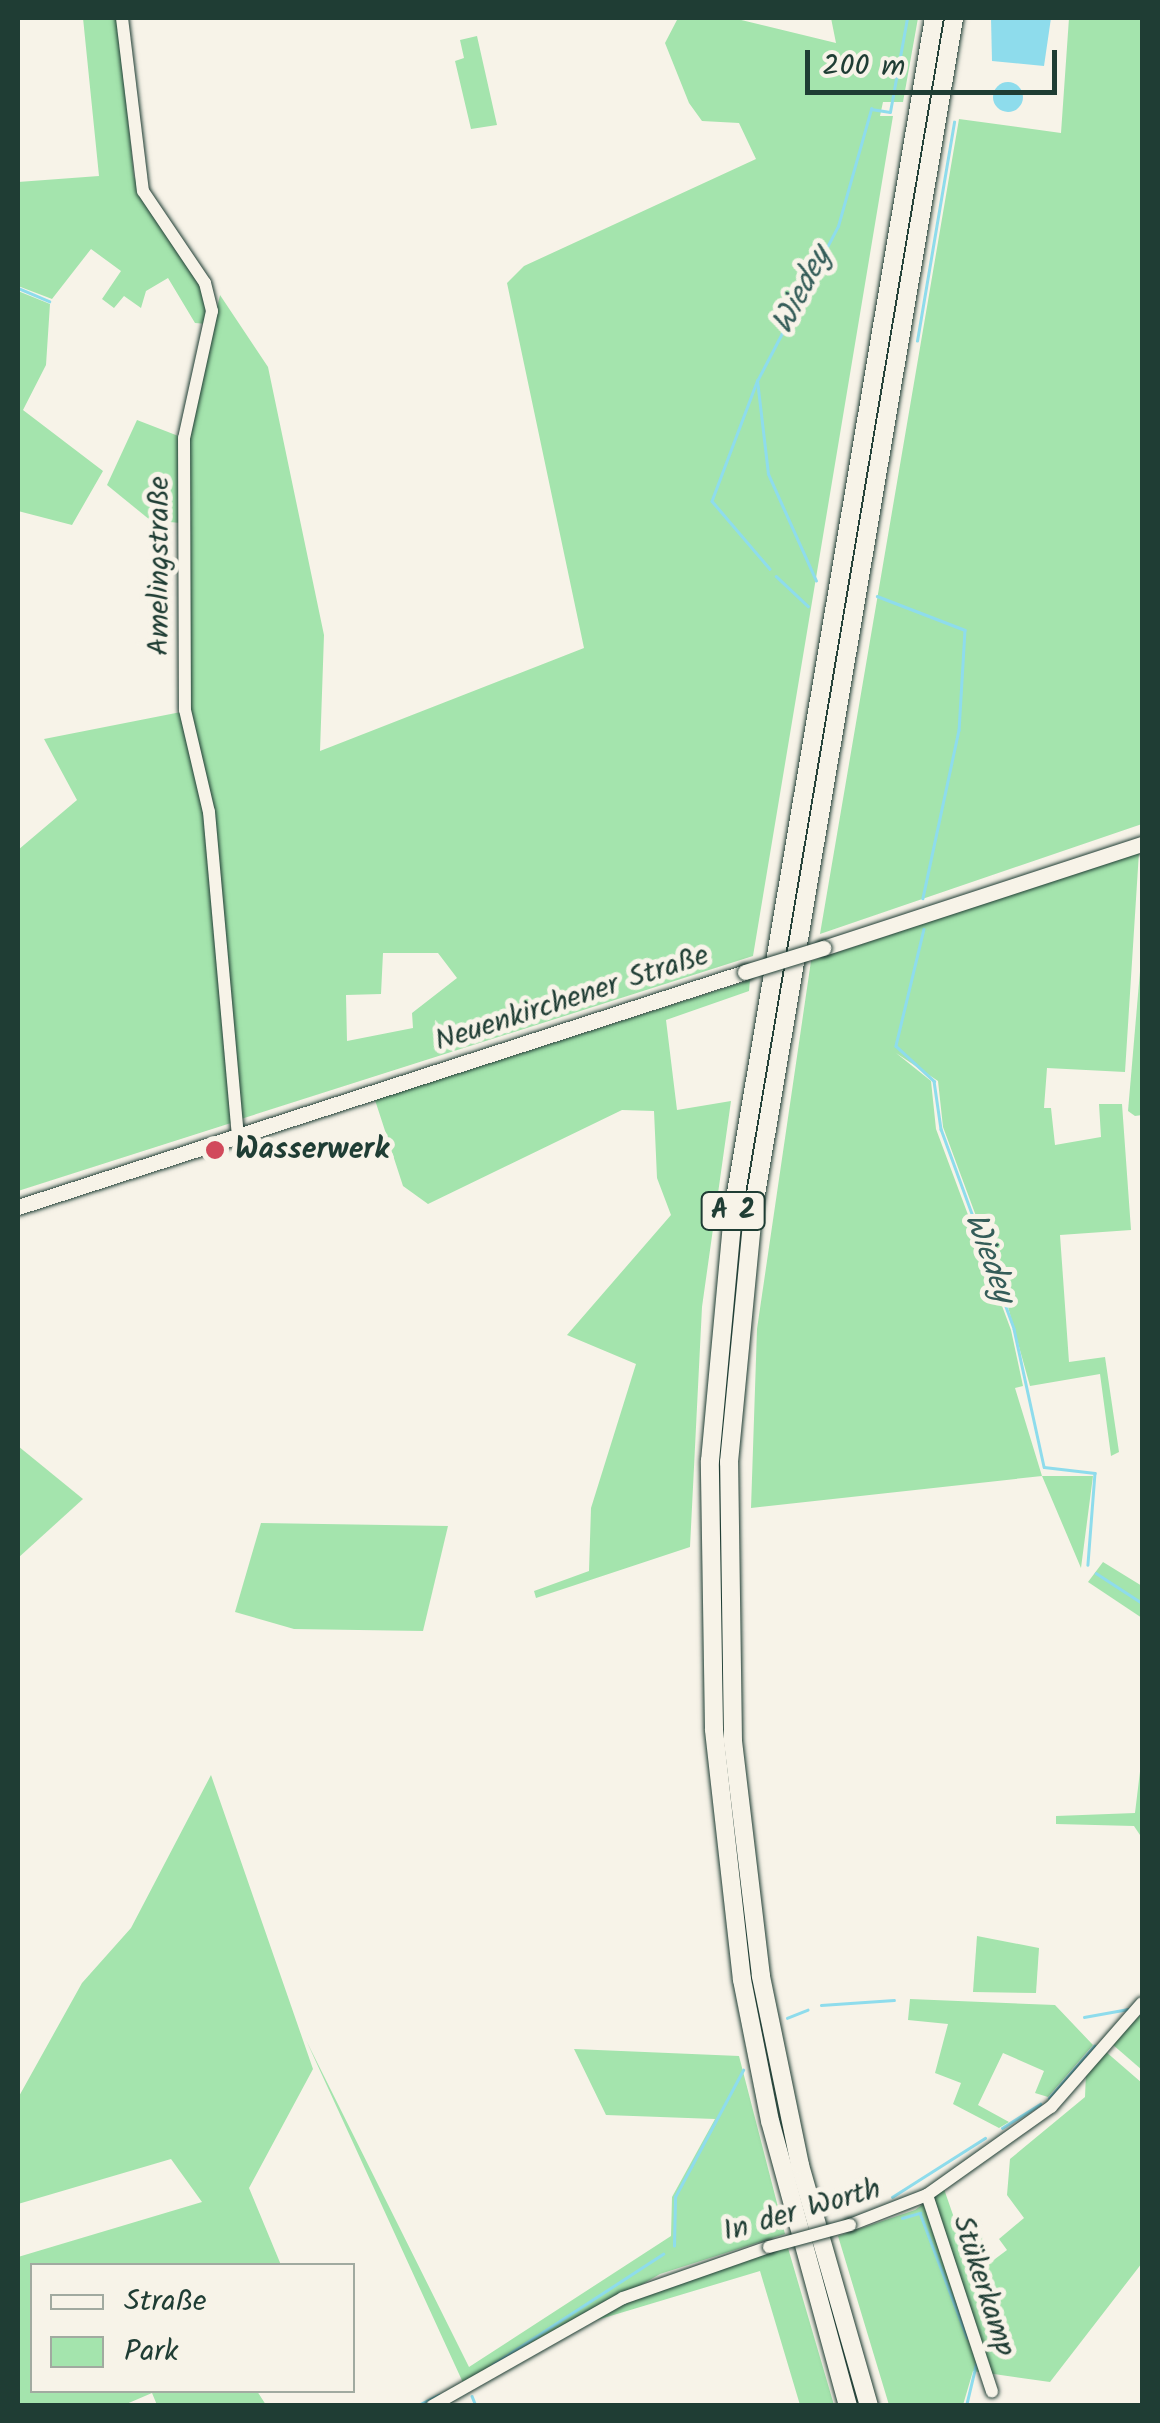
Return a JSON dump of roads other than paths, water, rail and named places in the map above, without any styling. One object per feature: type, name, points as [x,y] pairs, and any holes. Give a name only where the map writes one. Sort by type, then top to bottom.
[{"type":"highway","name":"A 2","points":[[848,2406],[770,2121],[742,1980],[714,1729],[710,1461],[734,1212],[934,18]]},
{"type":"highway","name":"A 2","points":[[870,2406],[800,2165],[761,1976],[733,1742],[730,1462],[753,1212],[954,18]]},
{"type":"main road","name":"Neuenkirchener Straße","points":[[18,1207],[1142,844]]},
{"type":"street","name":"Amelingstraße","points":[[122,18],[142,191],[205,283],[212,311],[184,438],[185,710],[209,812],[238,1136]]},
{"type":"street","name":"In der Worth","points":[[432,2406],[464,2392],[623,2298],[769,2246],[850,2225],[927,2195],[1051,2107],[1142,2002]]},
{"type":"street","name":"Stükerkamp","points":[[927,2195],[992,2392]]},
{"type":"street","points":[[464,2392],[471,2406]]},
{"type":"water","points":[[991,18],[1051,18],[1044,66],[992,61]]},
{"type":"water","points":[[1008,82],[1019,86],[1023,97],[1019,108],[1008,112],[997,108],[993,97],[997,86]]},
{"type":"waterway","name":"Wiedey","points":[[816,581],[768,474],[757,381],[838,226],[871,109],[890,112],[907,18]]},
{"type":"waterway","points":[[917,341],[954,122]]},
{"type":"waterway","points":[[18,288],[49,301]]},
{"type":"waterway","points":[[757,382],[712,501],[770,569]]},
{"type":"waterway","points":[[776,576],[808,606]]},
{"type":"waterway","name":"Wiedey","points":[[877,596],[965,630],[959,730],[923,898]]},
{"type":"waterway","name":"Wiedey","points":[[924,929],[896,1046],[934,1081],[941,1129],[1014,1329],[1044,1467],[1095,1473],[1088,1565]]},
{"type":"waterway","name":"Wiedey","points":[[1096,1573],[1142,1603]]},
{"type":"waterway","points":[[821,2005],[894,2000]]},
{"type":"waterway","points":[[1084,2017],[1129,2009]]},
{"type":"waterway","points":[[787,2018],[807,2010]]},
{"type":"waterway","points":[[1049,2098],[1094,2046]]},
{"type":"waterway","points":[[674,2246],[675,2197],[743,2070]]},
{"type":"waterway","points":[[1002,2128],[1040,2104]]},
{"type":"waterway","points":[[892,2197],[985,2138]]},
{"type":"waterway","points":[[902,2218],[920,2213],[967,2337]]},
{"type":"waterway","points":[[492,2365],[663,2254]]},
{"type":"waterway","points":[[966,2406],[976,2364]]},
{"type":"waterway","points":[[416,2406],[439,2395]]},
{"type":"waterway","points":[[472,2396],[476,2406]]},
{"type":"place","name":"Wasserwerk","points":[[215,1150]]}]
